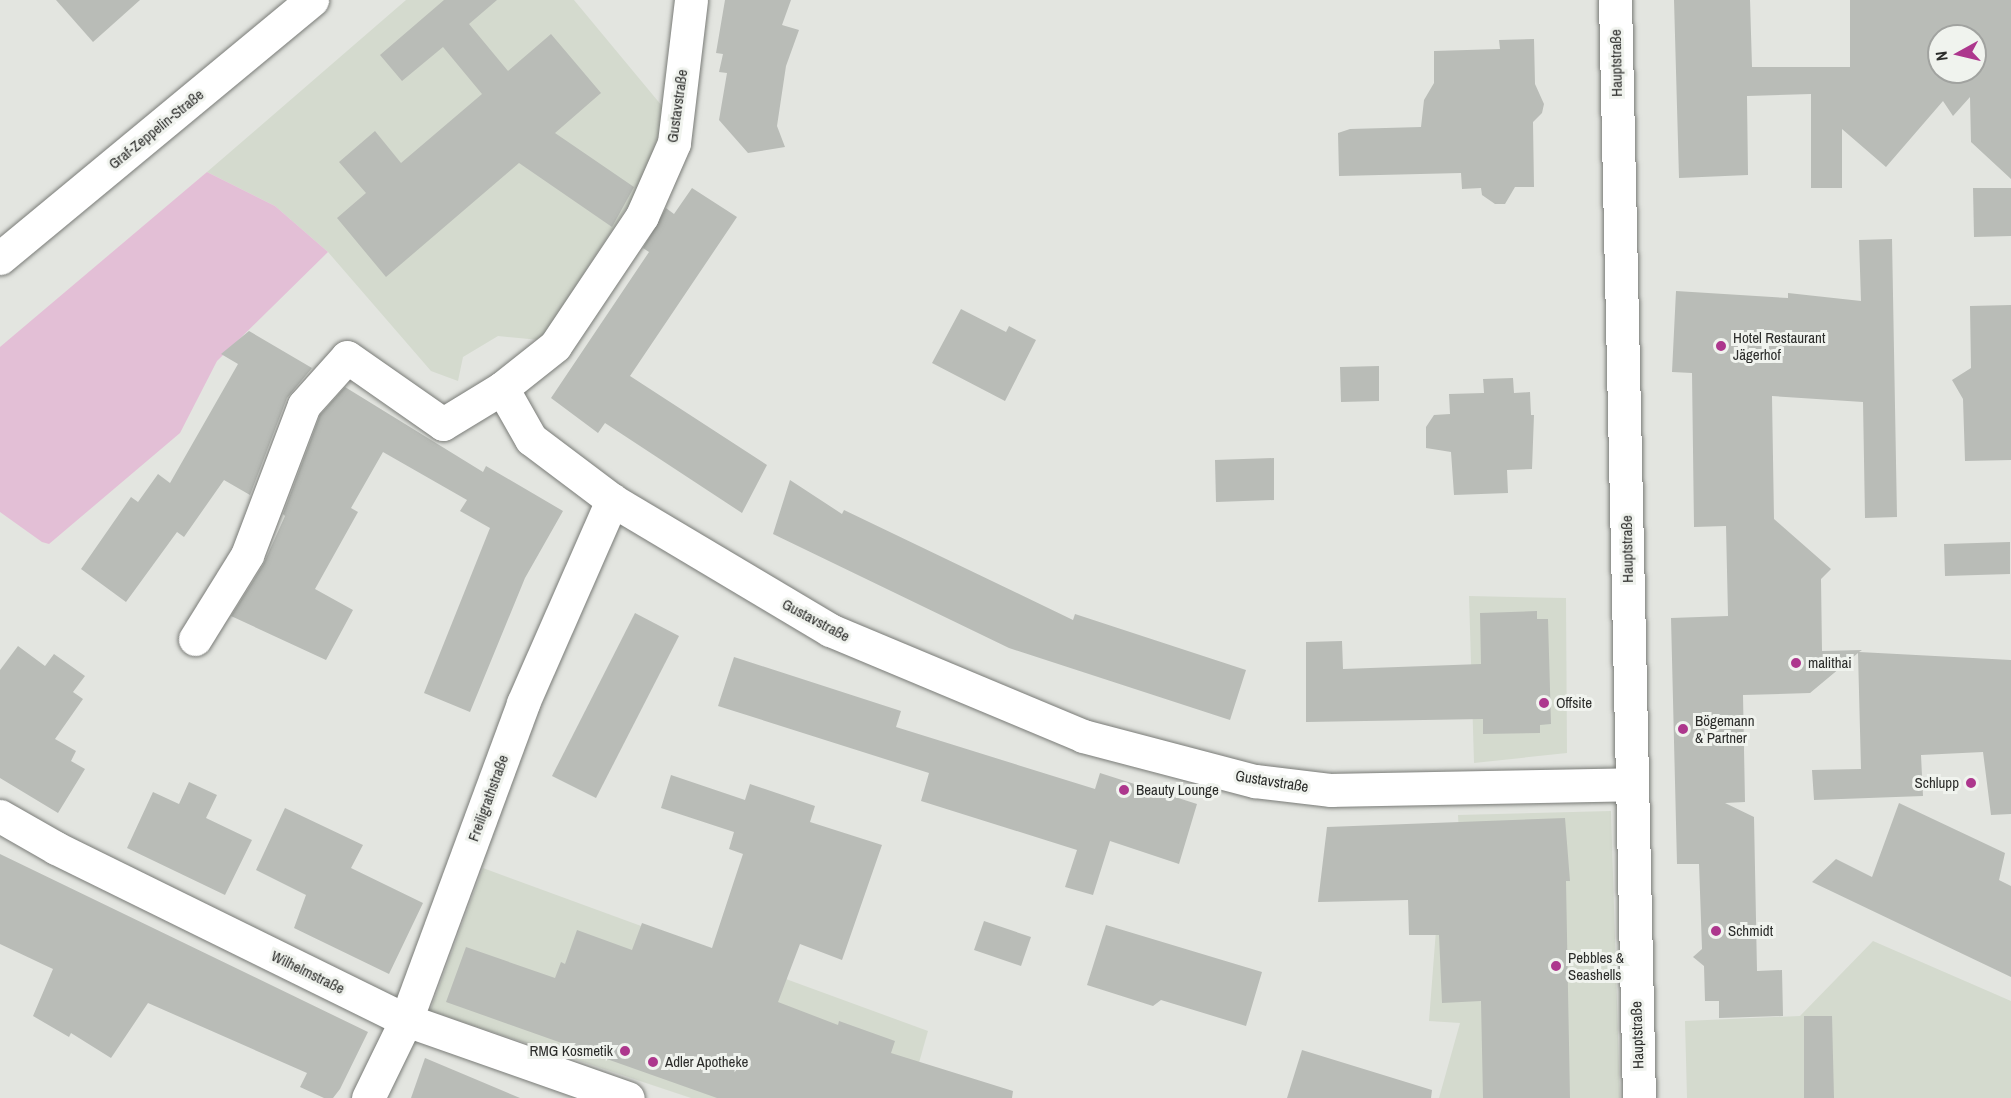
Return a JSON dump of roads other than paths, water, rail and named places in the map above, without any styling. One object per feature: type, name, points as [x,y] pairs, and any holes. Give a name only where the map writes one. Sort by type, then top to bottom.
[{"type":"street","name":"Graf-Zeppelin-Straße","points":[[0,258],[312,0]]},
{"type":"street","name":"Gustavstraße","points":[[691,0],[674,143],[642,216],[555,346],[502,388],[531,438],[612,500],[830,630],[1083,736],[1256,781],[1331,790],[1630,784]]},
{"type":"street","name":"Hauptstraße","points":[[1615,0],[1625,342],[1630,784],[1639,1098]]},
{"type":"street","points":[[195,639],[247,555],[304,405],[347,357],[443,424],[502,388]]},
{"type":"street","name":"Freiligrathstraße","points":[[368,1098],[406,1020],[523,703],[612,500]]},
{"type":"street","name":"Wilhelmstraße","points":[[0,816],[56,848],[406,1020],[628,1098]]},
{"type":"place","name":"Hotel Restaurant Jägerhof","points":[[1721,346]]},
{"type":"place","name":"malithai","points":[[1796,663]]},
{"type":"place","name":"Offsite","points":[[1544,703]]},
{"type":"place","name":"Bögemann & Partner","points":[[1683,729]]},
{"type":"place","name":"Schlupp","points":[[1971,783]]},
{"type":"place","name":"Beauty Lounge","points":[[1124,790]]},
{"type":"place","name":"Schmidt","points":[[1716,931]]},
{"type":"place","name":"Pebbles & Seashells","points":[[1556,966]]},
{"type":"place","name":"RMG Kosmetik","points":[[625,1051]]},
{"type":"place","name":"Adler Apotheke","points":[[653,1062]]}]
